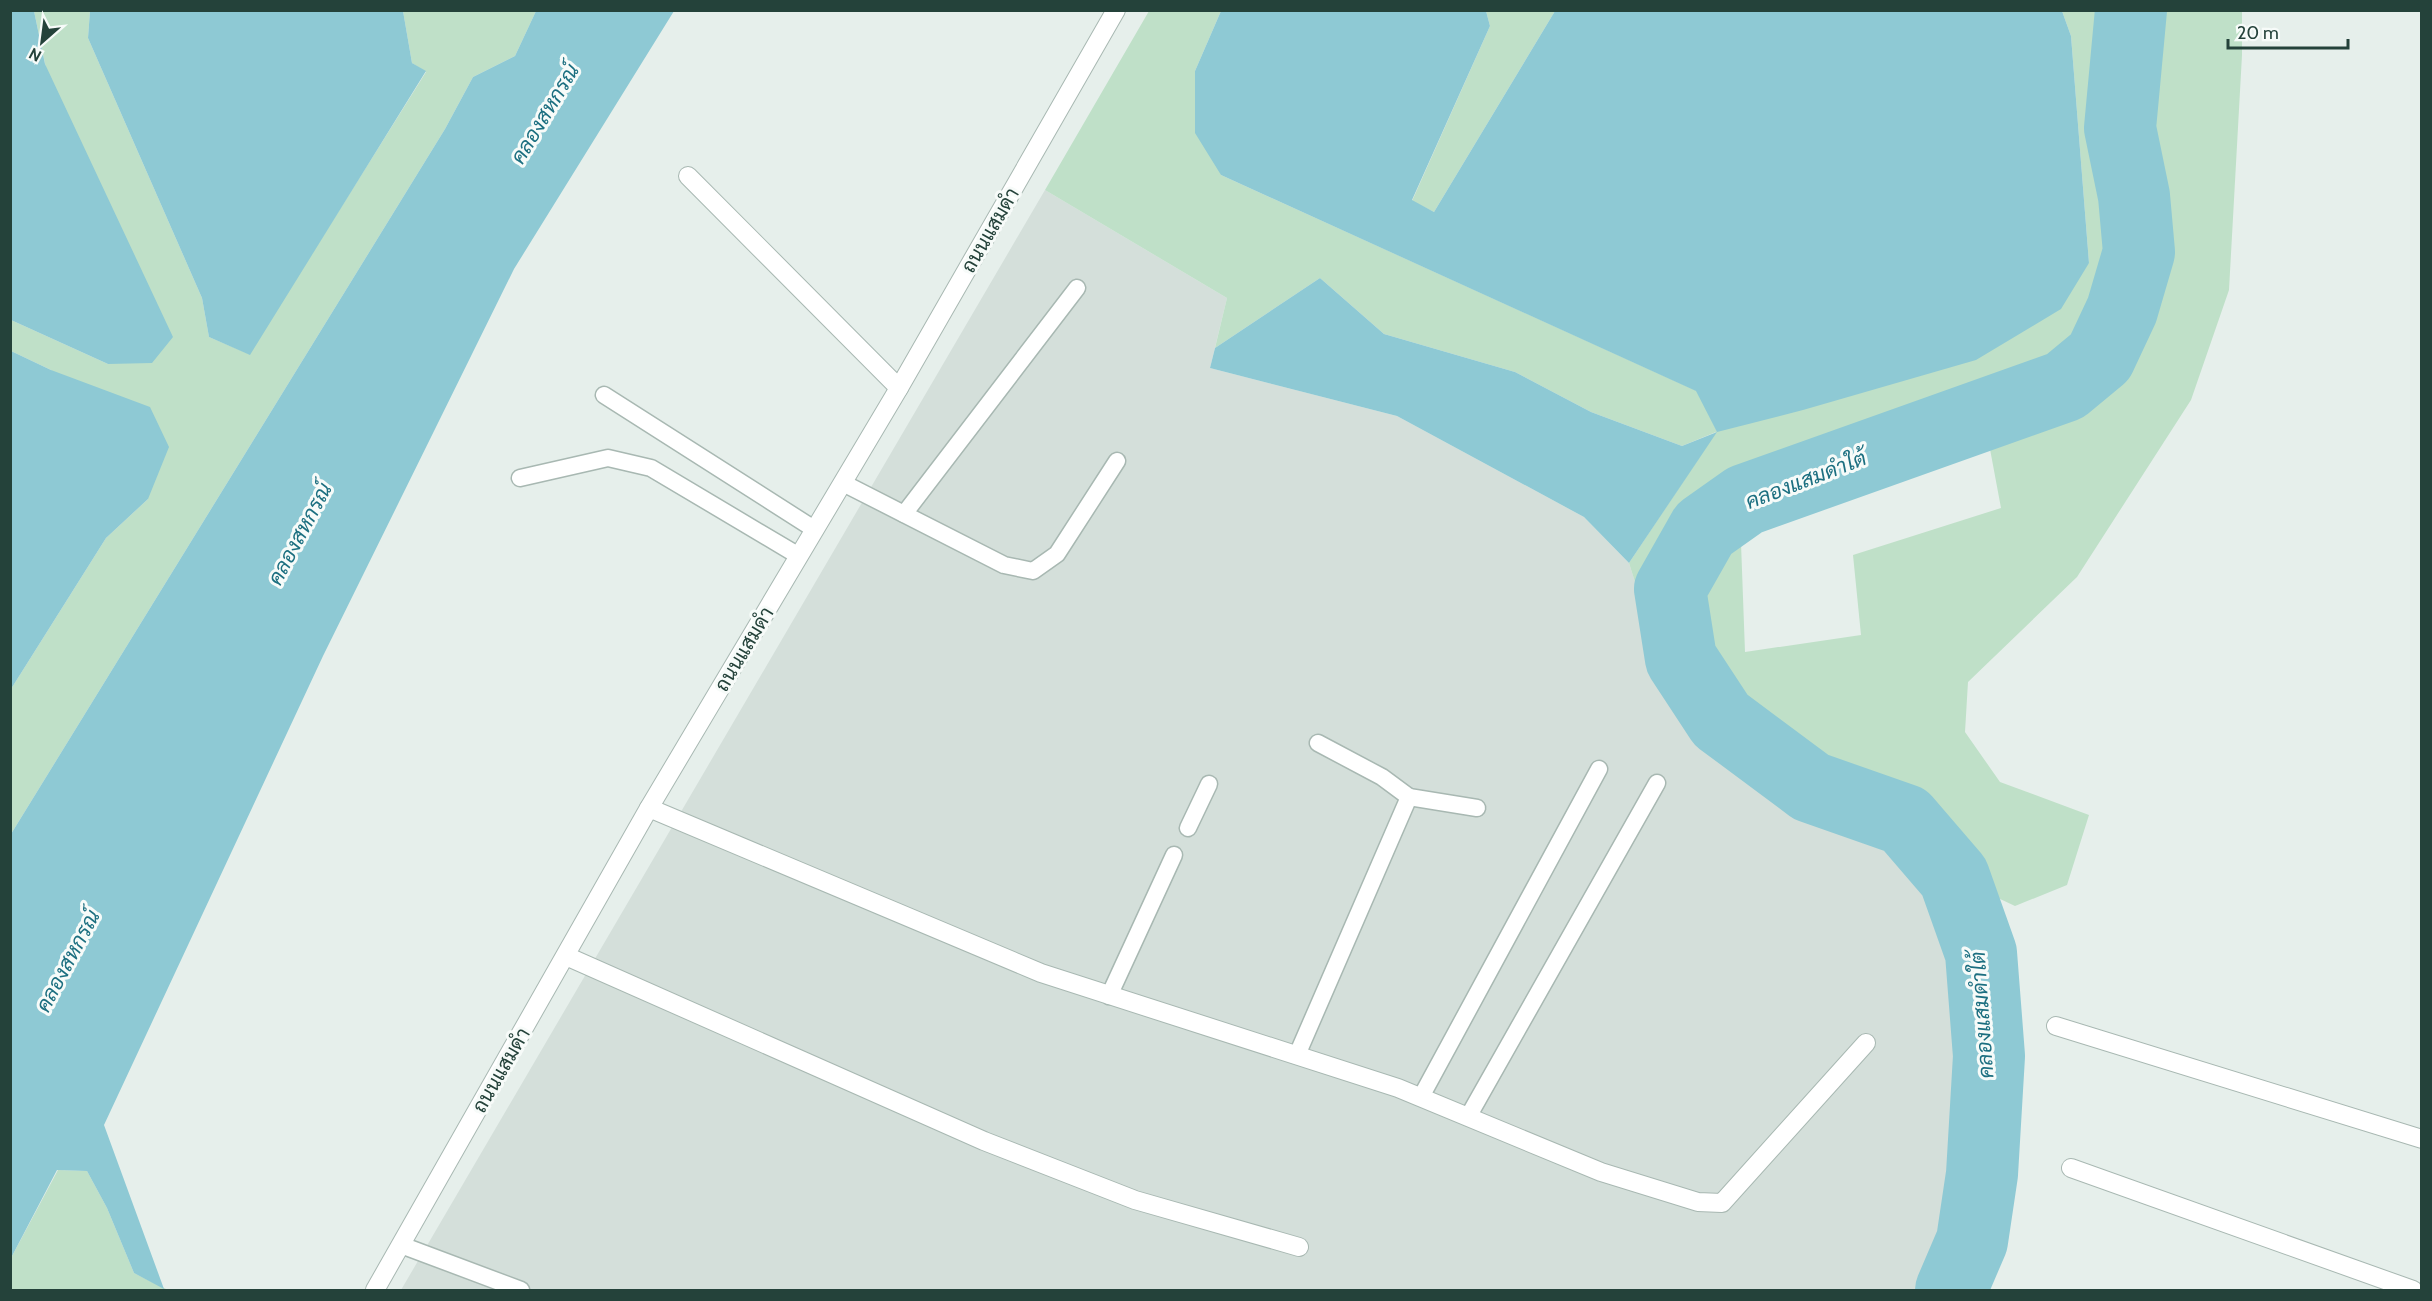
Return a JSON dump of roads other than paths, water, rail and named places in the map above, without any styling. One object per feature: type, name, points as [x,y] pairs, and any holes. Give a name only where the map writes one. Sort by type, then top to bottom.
[{"type":"street","name":"ถนนแสมดำ","points":[[375,1290],[649,808],[899,388],[1116,10]]},
{"type":"street","points":[[688,176],[899,388]]},
{"type":"street","points":[[649,808],[1041,973],[1421,1097],[1601,1172],[1698,1202],[1722,1203],[1866,1043]]},
{"type":"street","points":[[566,956],[984,1141],[1134,1200],[1299,1247]]},
{"type":"street","points":[[2056,1026],[2421,1139]]},
{"type":"street","points":[[2071,1168],[2413,1290]]},
{"type":"lane","points":[[904,514],[1077,288]]},
{"type":"lane","points":[[604,395],[814,529]]},
{"type":"lane","points":[[520,478],[608,458],[651,468],[800,556]]},
{"type":"lane","points":[[843,483],[1004,565],[1034,571],[1057,554],[1117,461]]},
{"type":"lane","points":[[1318,743],[1382,777],[1409,797],[1477,808]]},
{"type":"lane","points":[[1421,1097],[1599,769]]},
{"type":"lane","points":[[1468,1117],[1657,783]]},
{"type":"lane","points":[[1188,828],[1209,784]]},
{"type":"lane","points":[[1297,1055],[1409,797]]},
{"type":"lane","points":[[1108,996],[1174,855]]},
{"type":"lane","points":[[401,1245],[520,1290]]},
{"type":"water","points":[[11,10],[34,11],[45,64],[173,337],[152,363],[108,364],[11,320]]},
{"type":"water","points":[[90,11],[403,11],[412,63],[426,71],[250,355],[209,337],[202,298],[88,38]]},
{"type":"water","name":"คลองสหกรณ์","points":[[536,11],[674,11],[514,269],[323,656],[104,1125],[164,1289],[134,1273],[107,1208],[87,1171],[57,1170],[11,1258],[11,834],[445,129],[473,77],[515,56]]},
{"type":"water","points":[[1221,11],[1486,11],[1490,26],[1412,200],[1434,212],[1555,11],[2062,11],[2071,36],[2089,263],[2061,309],[1976,360],[1803,410],[1717,432],[1696,391],[1221,175],[1195,133],[1195,71]]},
{"type":"water","points":[[1320,278],[1384,334],[1515,372],[1591,412],[1682,446],[1717,432],[1629,563],[1584,517],[1397,416],[1210,368],[1215,348]]},
{"type":"water","points":[[11,351],[51,370],[150,407],[169,447],[148,499],[106,538],[11,689]]},
{"type":"waterway","name":"คลองแสมดำใต้","points":[[1951,1290],[1972,1241],[1982,1174],[1989,1056],[1981,953],[1954,877],[1905,820],[1811,787],[1721,720],[1681,659],[1670,589],[1704,529],[1745,500],[2065,386],[2100,357],[2122,310],[2139,252],[2134,196],[2120,128],[2131,10]]}]
